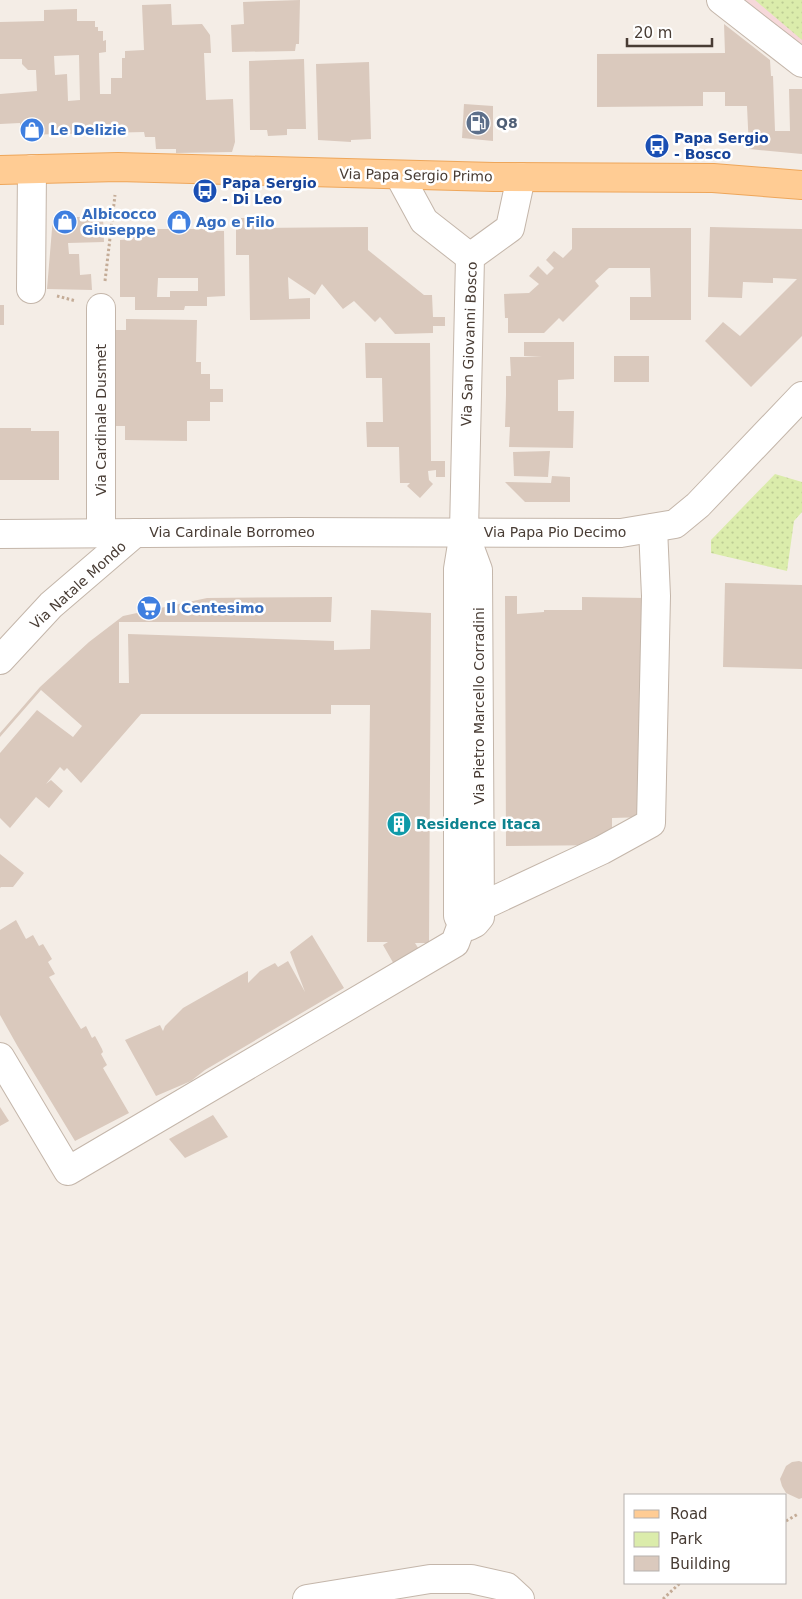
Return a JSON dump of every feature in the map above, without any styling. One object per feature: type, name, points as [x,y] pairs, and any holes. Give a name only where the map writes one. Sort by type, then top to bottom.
[{"type":"main road","name":"Via Papa Sergio Primo","points":[[0,170],[118,167],[521,177],[713,178],[802,185]]},
{"type":"street","points":[[721,0],[802,63]]},
{"type":"street","points":[[31,289],[32,170]]},
{"type":"street","points":[[399,174],[424,221],[470,257]]},
{"type":"street","name":"Via San Giovanni Bosco","points":[[464,532],[470,257],[510,228],[521,177]]},
{"type":"street","name":"Via Cardinale Dusmet","points":[[101,308],[101,533]]},
{"type":"street","name":"Via Papa Pio Decimo","points":[[464,532],[621,533],[676,524],[698,505],[798,407]]},
{"type":"street","points":[[0,1057],[68,1171],[455,944],[471,916],[602,850],[650,823],[656,596],[653,528]]},
{"type":"street","name":"Via Cardinale Borromeo","points":[[0,534],[464,532]]},
{"type":"street","name":"Via Pietro Marcello Corradini","points":[[464,532],[458,569],[458,916],[471,916]]},
{"type":"street","name":"Via Natale Mondo","points":[[0,660],[51,605],[135,533]]},
{"type":"street","points":[[307,1599],[430,1578],[471,1579],[507,1587],[520,1599]]},
{"type":"path","points":[[31,289],[101,308],[118,167]]},
{"type":"path","points":[[787,1520],[798,1514]]},
{"type":"path","points":[[663,1599],[679,1584]]},
{"type":"shaded area","points":[[743,0],[802,0],[802,47],[757,10]]},
{"type":"green space","points":[[755,0],[802,0],[802,40]]},
{"type":"green space","points":[[775,474],[802,482],[802,512],[794,521],[787,571],[711,553],[711,540]]},
{"type":"building","points":[[300,0],[299,44],[296,44],[295,51],[232,52],[231,25],[244,24],[243,2]]},
{"type":"building","points":[[171,4],[172,25],[202,24],[210,35],[211,53],[204,53],[206,100],[233,99],[235,142],[232,152],[176,153],[176,149],[156,149],[155,137],[145,137],[144,132],[20,135],[20,123],[0,124],[0,94],[37,91],[36,70],[28,70],[22,64],[22,59],[0,59],[0,22],[44,21],[44,10],[77,9],[77,21],[95,21],[95,27],[98,27],[98,31],[103,31],[103,41],[106,40],[106,52],[99,53],[100,94],[111,94],[111,78],[122,78],[122,58],[125,58],[125,51],[144,50],[142,5]],"holes":[[[79,55],[80,100],[68,101],[67,74],[55,75],[54,56]]]},
{"type":"building","points":[[724,24],[770,60],[771,76],[773,76],[775,131],[790,131],[789,89],[802,89],[802,154],[749,149],[747,106],[725,106],[725,92],[703,92],[703,106],[597,107],[597,54],[725,53]]},
{"type":"building","points":[[304,59],[306,129],[287,129],[287,135],[268,136],[267,130],[250,130],[249,61]]},
{"type":"building","points":[[369,62],[371,139],[351,140],[351,142],[318,140],[316,64]]},
{"type":"building","points":[[464,104],[493,106],[493,141],[462,138]]},
{"type":"building","points":[[53,217],[103,217],[104,242],[68,243],[69,254],[79,254],[80,275],[91,274],[92,290],[47,289]]},
{"type":"building","points":[[236,218],[255,218],[256,228],[368,227],[368,250],[424,295],[432,295],[433,317],[445,317],[445,326],[433,326],[433,333],[395,334],[380,317],[375,322],[354,301],[343,309],[322,284],[315,295],[288,277],[289,299],[310,298],[310,319],[250,320],[249,255],[236,255]]},
{"type":"building","points":[[710,227],[802,229],[802,336],[751,387],[705,341],[723,322],[740,336],[797,279],[773,278],[773,283],[743,282],[742,298],[708,297]]},
{"type":"building","points":[[572,228],[691,228],[691,320],[630,320],[630,297],[651,297],[650,268],[609,268],[595,281],[599,286],[563,322],[559,318],[544,333],[508,333],[508,318],[505,318],[504,294],[529,293],[539,284],[529,276],[538,266],[547,275],[554,268],[546,260],[554,251],[563,258],[572,249]]},
{"type":"building","points":[[153,229],[224,231],[225,296],[207,297],[207,306],[185,306],[184,310],[135,310],[135,297],[120,297],[120,240],[133,239],[133,233],[153,233]],"holes":[[[158,278],[198,278],[198,291],[170,291],[170,297],[157,297]]]},
{"type":"building","points":[[0,305],[4,305],[4,325],[0,325]]},
{"type":"building","points":[[126,319],[197,320],[196,362],[201,362],[201,374],[210,374],[210,389],[223,389],[223,402],[210,402],[210,421],[187,421],[187,441],[125,440],[125,426],[114,426],[115,330],[126,330]]},
{"type":"building","points":[[524,342],[574,342],[574,379],[558,380],[558,411],[574,411],[573,448],[509,447],[510,427],[505,427],[506,376],[511,376],[510,357],[542,357],[524,356]]},
{"type":"building","points":[[365,343],[430,343],[431,461],[445,461],[445,477],[436,477],[436,470],[428,471],[429,480],[433,484],[420,498],[407,486],[410,483],[400,483],[399,447],[367,447],[366,422],[383,422],[382,378],[366,378]]},
{"type":"building","points":[[614,356],[649,356],[649,382],[614,382]]},
{"type":"building","points":[[0,428],[31,428],[31,431],[59,431],[59,480],[0,480]]},
{"type":"building","points":[[550,451],[548,477],[514,476],[513,452]]},
{"type":"building","points":[[552,476],[570,477],[570,502],[525,502],[505,482],[551,483]]},
{"type":"building","points":[[725,583],[802,585],[802,669],[723,667]]},
{"type":"building","points":[[505,596],[517,596],[517,614],[544,612],[544,610],[582,610],[582,597],[645,598],[647,817],[612,818],[612,845],[506,846]]},
{"type":"building","points":[[332,597],[331,622],[119,622],[119,683],[129,683],[128,634],[334,641],[334,650],[370,649],[371,610],[431,613],[429,943],[415,943],[425,959],[399,973],[383,945],[388,942],[367,942],[370,705],[331,705],[331,714],[141,714],[81,783],[67,768],[64,771],[60,767],[46,784],[51,780],[63,791],[49,808],[36,797],[10,828],[0,818],[0,753],[37,710],[73,737],[82,726],[41,690],[0,737],[0,733],[40,687],[89,642],[123,616],[207,598]]},
{"type":"building","points":[[0,854],[24,873],[13,887],[0,888]]},
{"type":"building","points":[[16,920],[26,939],[33,935],[39,946],[43,944],[52,959],[48,962],[55,974],[49,977],[81,1029],[86,1026],[92,1038],[95,1036],[107,1065],[103,1068],[129,1113],[75,1141],[0,1015],[0,930]]},
{"type":"building","points":[[312,935],[344,988],[205,1070],[191,1081],[156,1096],[125,1040],[160,1025],[163,1031],[165,1026],[183,1008],[248,971],[248,983],[260,971],[275,963],[278,967],[288,961],[305,992],[290,952]]},
{"type":"building","points":[[0,1107],[9,1121],[0,1126]]},
{"type":"building","points":[[213,1115],[228,1137],[185,1158],[169,1139]]},
{"type":"building","points":[[792,1462],[802,1462],[802,1498],[799,1499],[786,1493],[780,1479],[786,1466]]},
{"type":"place","name":"Q8","points":[[478,123]]},
{"type":"place","name":"Le Delizie","points":[[32,130]]},
{"type":"place","name":"Papa Sergio - Bosco","points":[[657,146]]},
{"type":"place","name":"Papa Sergio - Di Leo","points":[[205,191]]},
{"type":"place","name":"Albicocco Giuseppe","points":[[65,222]]},
{"type":"place","name":"Ago e Filo","points":[[179,222]]},
{"type":"place","name":"Il Centesimo","points":[[149,608]]},
{"type":"place","name":"Residence Itaca","points":[[399,824]]}]
